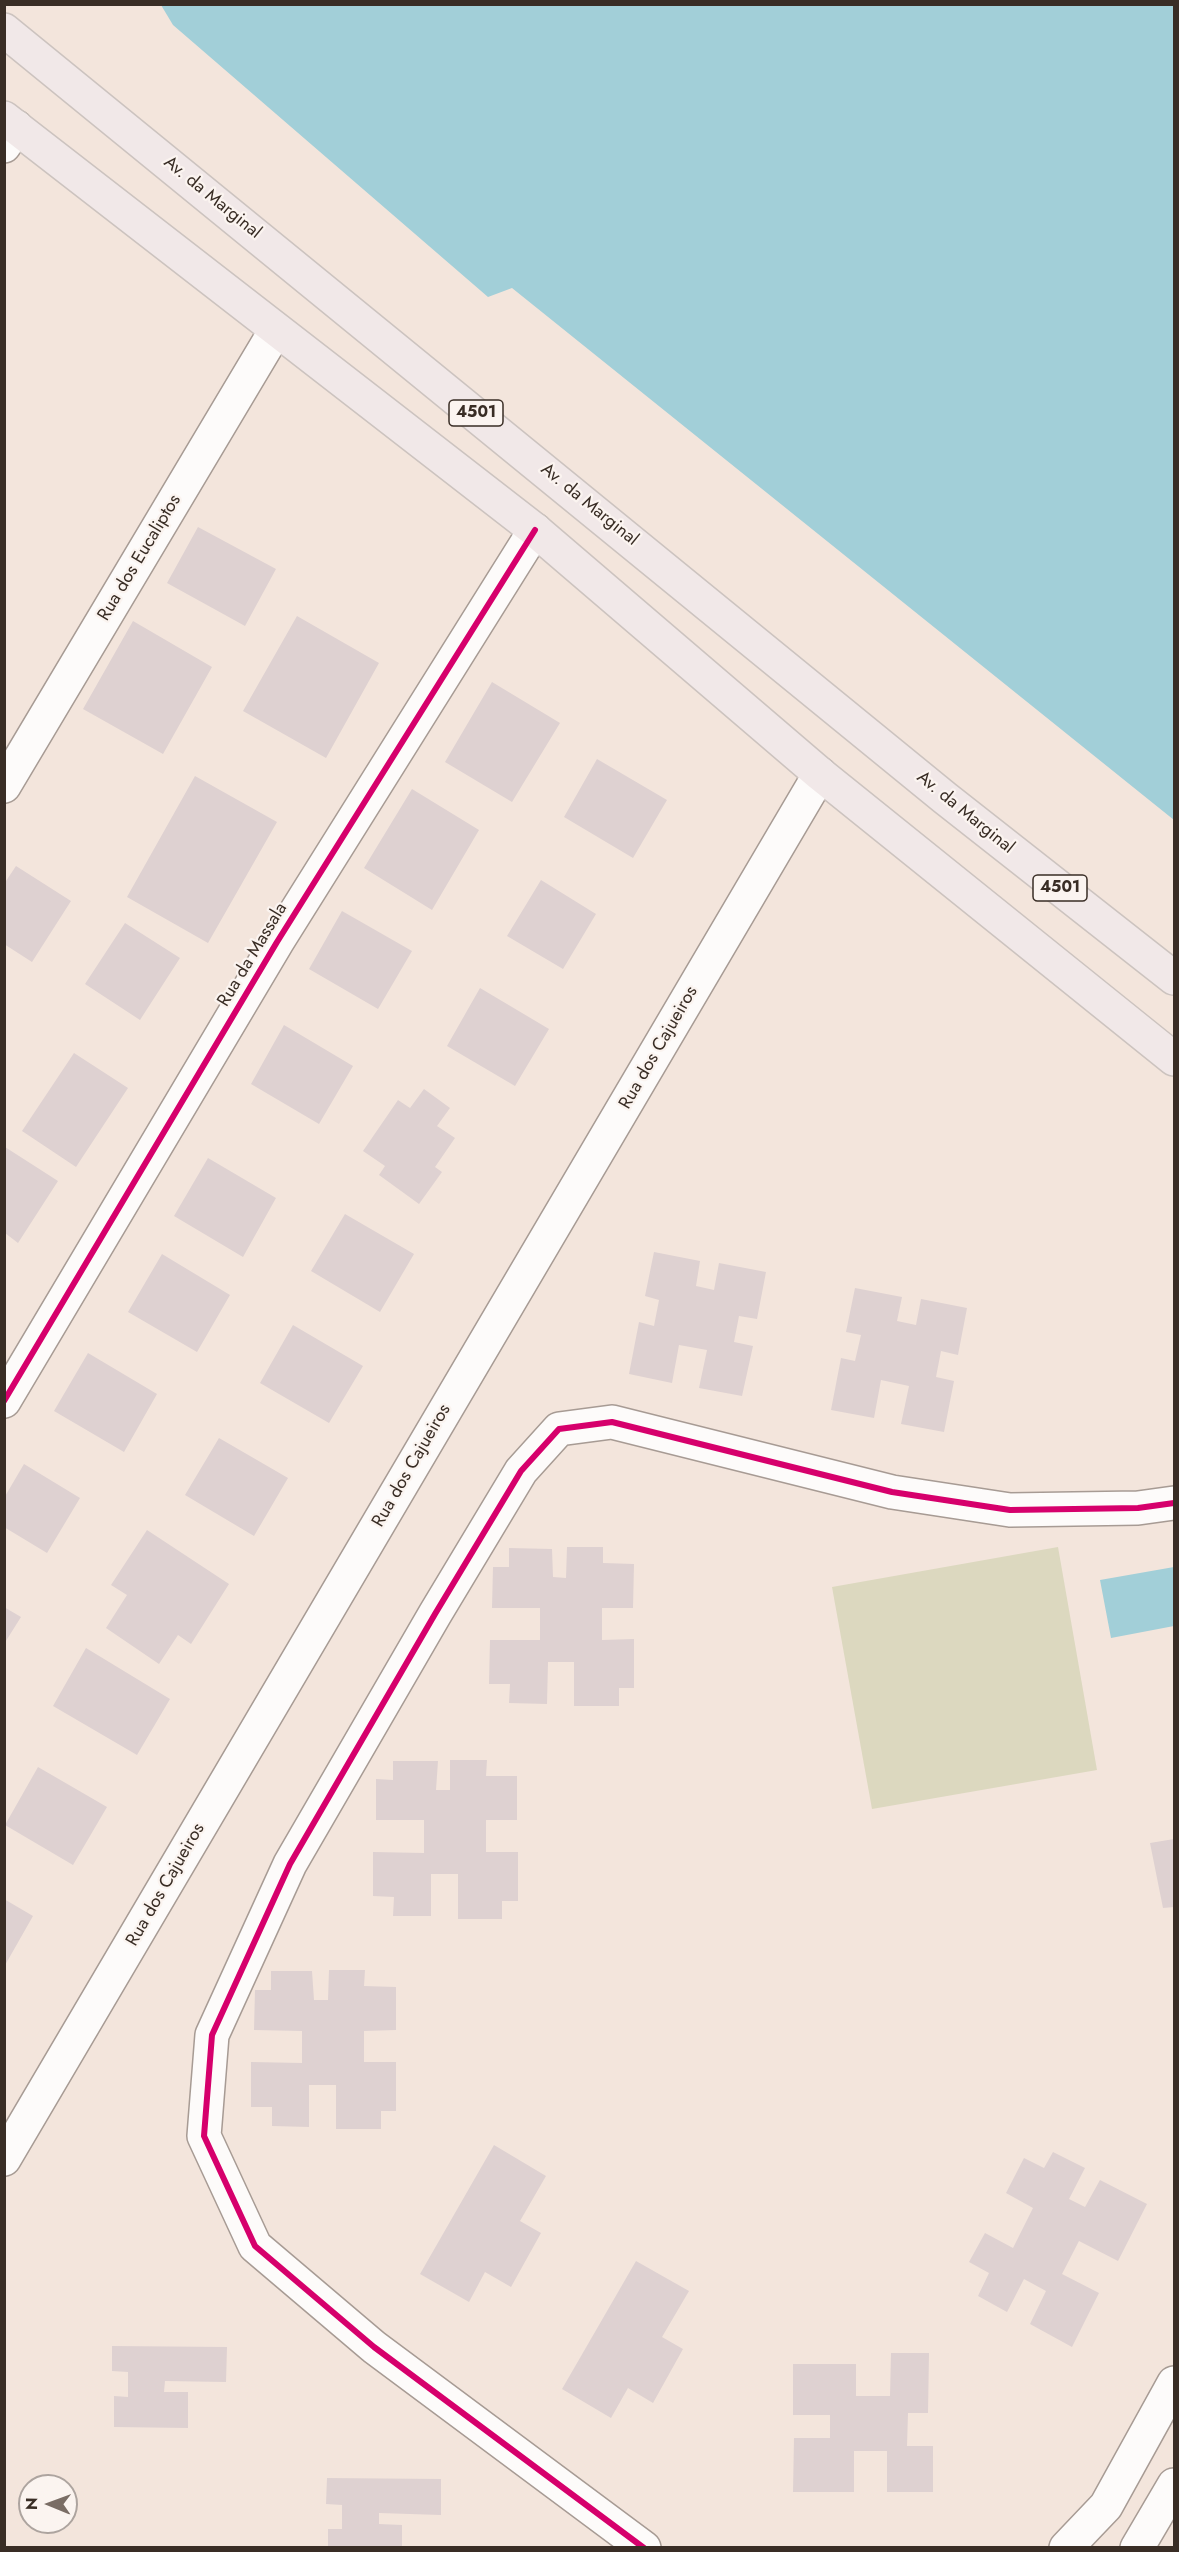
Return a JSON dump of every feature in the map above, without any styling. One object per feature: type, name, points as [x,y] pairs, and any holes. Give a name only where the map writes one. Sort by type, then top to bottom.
[{"type":"main road","name":"Av. da Marginal","points":[[4,30],[945,798],[1174,978]]},
{"type":"main road","points":[[8,130],[276,330],[535,530],[820,774],[1174,1059]]},
{"type":"street","name":"Rua dos Eucaliptos","points":[[4,786],[276,330]]},
{"type":"street","name":"Rua da Massala","points":[[4,1401],[277,942],[535,530]]},
{"type":"street","name":"Rua dos Cajueiros","points":[[4,2159],[820,774]]},
{"type":"street","points":[[644,2547],[374,2347],[255,2246],[204,2136],[212,2035],[290,1864],[521,1471],[560,1429],[612,1422],[892,1492],[1010,1510],[1138,1508],[1174,1503]]},
{"type":"street","points":[[1066,2547],[1106,2506],[1174,2383]]},
{"type":"street","points":[[1137,2547],[1174,2485]]},
{"type":"shaded area","points":[[1058,1547],[1097,1770],[872,1809],[832,1587]]},
{"type":"water","points":[[161,5],[1174,5],[1174,820],[512,288],[488,297],[173,25]]},
{"type":"water","points":[[1174,1567],[1174,1626],[1111,1638],[1100,1580]]},
{"type":"building","points":[[198,527],[276,569],[245,626],[167,583]]},
{"type":"building","points":[[297,616],[379,663],[326,758],[243,711]]},
{"type":"building","points":[[133,621],[212,667],[163,754],[83,709]]},
{"type":"building","points":[[492,682],[560,723],[512,802],[445,762]]},
{"type":"building","points":[[597,759],[667,800],[633,858],[564,817]]},
{"type":"building","points":[[195,776],[277,822],[208,943],[127,897]]},
{"type":"building","points":[[412,789],[479,830],[432,910],[364,868]]},
{"type":"building","points":[[16,866],[71,901],[32,962],[4,944],[4,884]]},
{"type":"building","points":[[541,880],[596,914],[563,969],[507,936]]},
{"type":"building","points":[[342,911],[412,951],[378,1009],[309,969]]},
{"type":"building","points":[[125,923],[180,958],[140,1020],[85,984]]},
{"type":"building","points":[[480,988],[549,1029],[515,1086],[447,1046]]},
{"type":"building","points":[[284,1025],[353,1066],[319,1124],[251,1084]]},
{"type":"building","points":[[74,1053],[128,1088],[76,1167],[22,1131]]},
{"type":"building","points":[[424,1089],[450,1108],[437,1126],[455,1138],[435,1167],[442,1172],[419,1204],[379,1175],[385,1166],[363,1151],[398,1100],[410,1108]]},
{"type":"building","points":[[5,1147],[58,1181],[18,1243],[5,1233]]},
{"type":"building","points":[[208,1158],[276,1198],[243,1257],[174,1216]]},
{"type":"building","points":[[345,1214],[414,1254],[380,1312],[311,1271]]},
{"type":"building","points":[[654,1252],[700,1261],[696,1286],[714,1290],[719,1263],[766,1272],[757,1319],[739,1316],[734,1342],[753,1346],[742,1396],[699,1388],[707,1350],[679,1345],[672,1383],[629,1374],[639,1322],[654,1326],[659,1300],[645,1296]]},
{"type":"building","points":[[162,1254],[230,1295],[197,1352],[128,1312]]},
{"type":"building","points":[[855,1288],[902,1297],[897,1321],[916,1325],[921,1299],[967,1308],[958,1355],[941,1351],[936,1377],[954,1381],[944,1432],[901,1424],[909,1386],[881,1380],[874,1418],[831,1410],[841,1358],[855,1361],[861,1335],[846,1332]]},
{"type":"building","points":[[293,1325],[363,1366],[329,1423],[260,1383]]},
{"type":"building","points":[[88,1353],[157,1394],[124,1452],[54,1411]]},
{"type":"building","points":[[219,1438],[288,1478],[254,1536],[185,1495]]},
{"type":"building","points":[[24,1464],[80,1498],[47,1553],[4,1527],[4,1498]]},
{"type":"building","points":[[147,1530],[229,1584],[191,1644],[178,1635],[159,1664],[106,1628],[127,1595],[111,1585]]},
{"type":"building","points":[[567,1547],[603,1547],[603,1563],[634,1564],[633,1608],[602,1608],[602,1640],[634,1639],[634,1688],[619,1688],[619,1706],[574,1706],[574,1662],[548,1662],[547,1704],[509,1703],[510,1684],[489,1684],[490,1640],[540,1640],[540,1608],[492,1608],[493,1567],[509,1567],[509,1548],[552,1549],[553,1577],[566,1578]]},
{"type":"building","points":[[4,1607],[21,1617],[4,1644]]},
{"type":"building","points":[[86,1648],[170,1699],[137,1755],[53,1706]]},
{"type":"building","points":[[450,1760],[487,1760],[486,1776],[517,1776],[517,1820],[486,1820],[486,1852],[518,1852],[518,1901],[502,1901],[502,1919],[458,1919],[458,1874],[431,1874],[431,1916],[393,1916],[394,1897],[373,1896],[373,1852],[424,1853],[424,1820],[376,1820],[376,1779],[393,1780],[393,1761],[438,1761],[436,1790],[450,1790]]},
{"type":"building","points":[[38,1767],[107,1807],[73,1865],[5,1825]]},
{"type":"building","points":[[1174,1839],[1174,1907],[1163,1908],[1150,1843]]},
{"type":"building","points":[[4,1899],[33,1916],[4,1967]]},
{"type":"building","points":[[329,1970],[365,1970],[364,1986],[396,1987],[396,2030],[364,2031],[364,2062],[396,2062],[396,2111],[381,2111],[381,2129],[336,2129],[336,2085],[309,2085],[309,2127],[272,2126],[272,2107],[251,2107],[251,2062],[302,2063],[302,2031],[254,2030],[255,1990],[271,1990],[271,1971],[312,1971],[314,2000],[328,2000]]},
{"type":"building","points":[[494,2145],[546,2176],[520,2221],[541,2233],[511,2287],[485,2272],[469,2302],[420,2274]]},
{"type":"building","points":[[1053,2152],[1085,2168],[1069,2199],[1085,2207],[1100,2180],[1147,2204],[1118,2261],[1079,2241],[1062,2274],[1099,2293],[1072,2347],[1030,2324],[1046,2291],[1024,2279],[1007,2312],[978,2296],[989,2273],[969,2262],[985,2233],[1013,2248],[1033,2208],[1006,2193],[1024,2158],[1044,2168]]},
{"type":"building","points":[[636,2261],[689,2291],[662,2337],[683,2349],[653,2403],[628,2388],[611,2418],[562,2389]]},
{"type":"building","points":[[112,2346],[227,2347],[226,2382],[165,2381],[164,2392],[188,2392],[188,2428],[114,2427],[114,2396],[128,2397],[128,2372],[112,2371]]},
{"type":"building","points":[[891,2353],[929,2353],[928,2413],[908,2413],[907,2446],[933,2446],[933,2492],[887,2492],[887,2451],[854,2451],[854,2492],[793,2492],[794,2438],[830,2438],[830,2415],[793,2415],[793,2364],[856,2364],[856,2396],[890,2396]]},
{"type":"building","points":[[327,2478],[441,2479],[441,2515],[379,2513],[379,2524],[402,2525],[402,2548],[328,2548],[328,2529],[342,2529],[342,2505],[326,2504]]},
{"type":"cycle path","points":[[4,1401],[277,942],[535,530]]},
{"type":"cycle path","points":[[644,2548],[374,2347],[255,2246],[204,2136],[212,2035],[290,1864],[521,1471],[559,1429],[612,1422],[892,1492],[1010,1510],[1138,1508],[1174,1503]]}]
